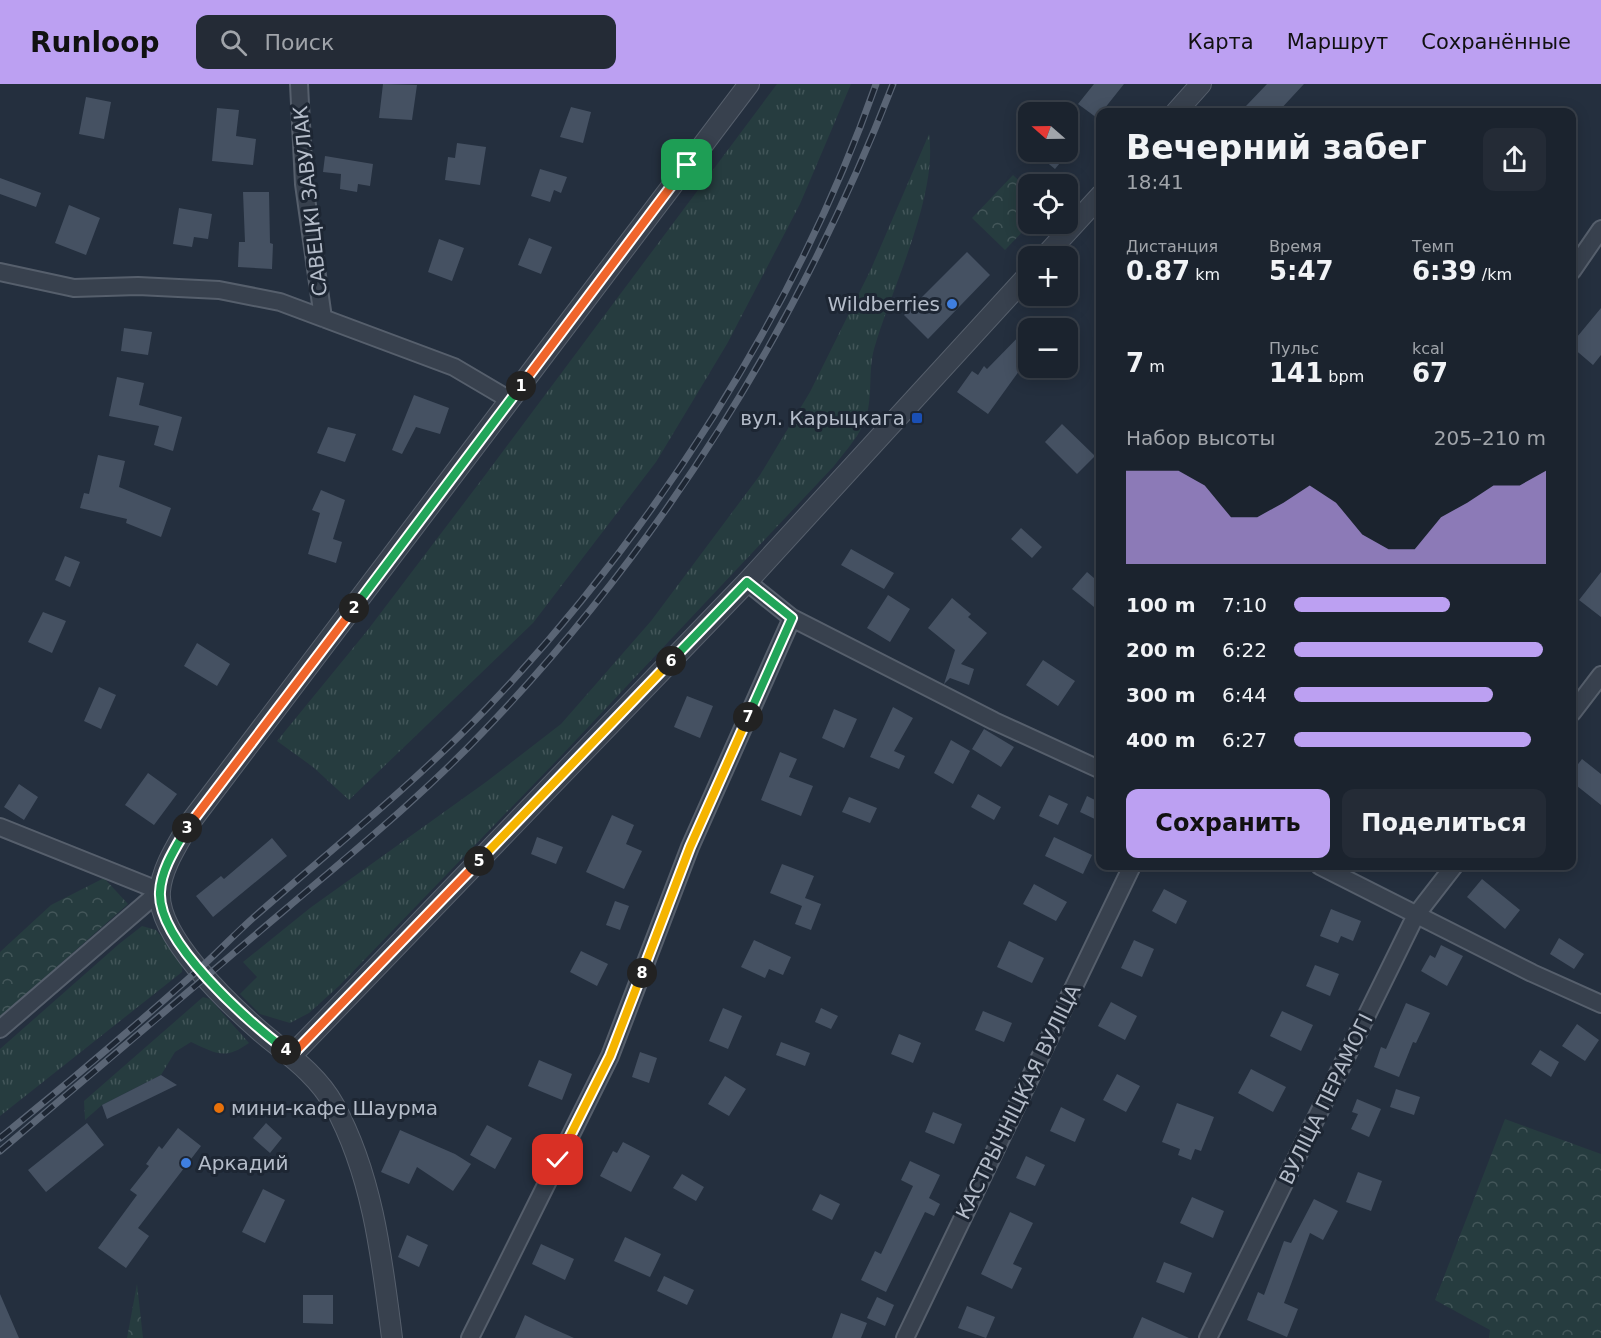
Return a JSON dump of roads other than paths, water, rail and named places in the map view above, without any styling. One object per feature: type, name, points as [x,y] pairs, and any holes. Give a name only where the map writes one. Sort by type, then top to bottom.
[{"type":"street","name":"САВЕЦКІ ЗАВУЛАК","points":[[299,84],[304,184],[323,318]]},
{"type":"street","points":[[392,1338],[383,1264],[367,1186],[357,1156],[334,1105],[292,1055],[244,1016],[199,969],[169,927],[161,907],[160,891],[168,865],[189,824],[748,84]]},
{"type":"street","points":[[1180,108],[1202,84]]},
{"type":"street","points":[[1054,246],[1096,200]]},
{"type":"street","points":[[1576,265],[1601,229]]},
{"type":"street","points":[[0,272],[74,288],[138,286],[219,290],[280,302],[454,368],[510,400]]},
{"type":"street","points":[[292,1055],[747,582],[1018,286]]},
{"type":"street","points":[[747,582],[792,618],[994,721],[1096,768]]},
{"type":"street","points":[[470,1338],[610,1056],[690,847],[792,618]]},
{"type":"street","points":[[1576,707],[1601,675]]},
{"type":"street","points":[[0,827],[160,891]]},
{"type":"street","name":"КАСТРЫЧНІЦКАЯ ВУЛІЦА","points":[[905,1338],[1130,870]]},
{"type":"street","points":[[1328,870],[1532,973],[1601,1004]]},
{"type":"street","name":"ВУЛІЦА ПЕРАМОГІ","points":[[1208,1338],[1416,915],[1451,870]]},
{"type":"street","points":[[0,1029],[160,891]]},
{"type":"railway","points":[[0,1138],[149,1014],[253,918],[402,790],[487,708],[548,641],[662,494],[714,416],[762,335],[805,253],[843,169],[876,84]]},
{"type":"railway","points":[[0,1151],[362,845],[459,756],[547,662],[609,587],[666,509],[720,429],[769,346],[815,260],[856,173],[893,84]]},
{"type":"place","name":"Wildberries","points":[[952,304]]},
{"type":"place","name":"вул. Карыцкага","points":[[917,418]]},
{"type":"place","name":"мини-кафе Шаурма","points":[[219,1108]]},
{"type":"place","name":"Аркадий","points":[[186,1163]]}]
